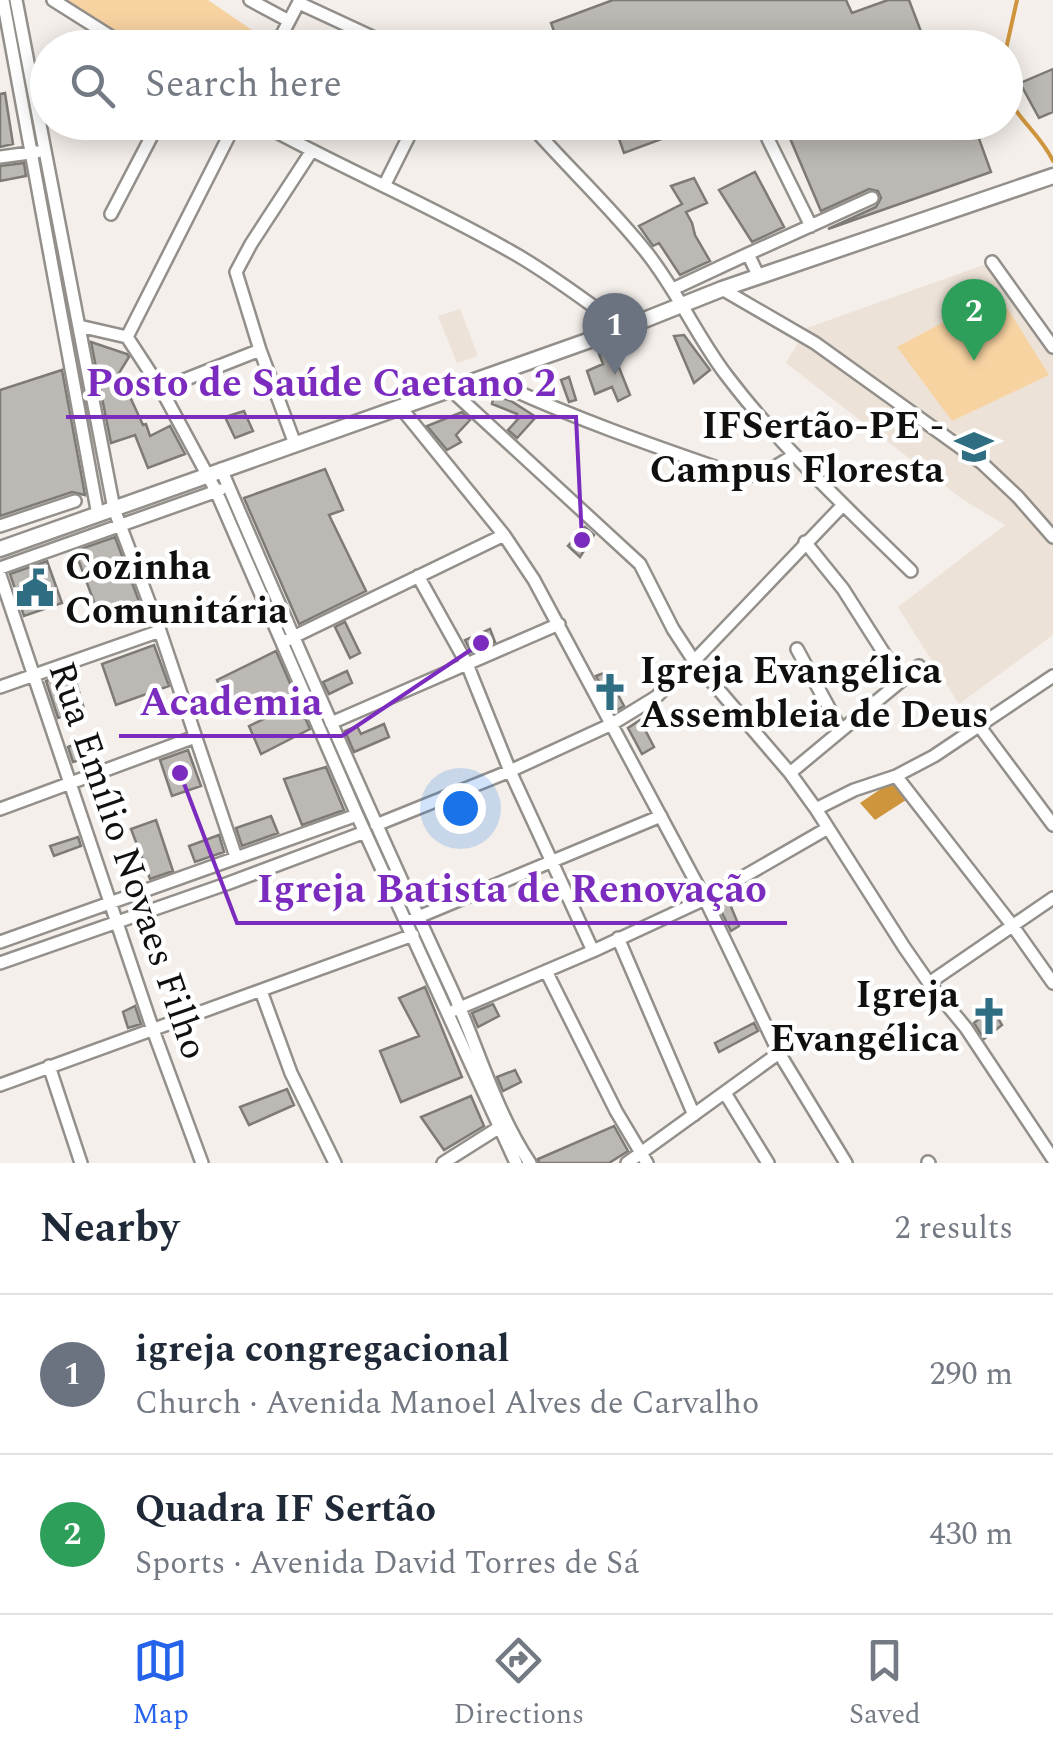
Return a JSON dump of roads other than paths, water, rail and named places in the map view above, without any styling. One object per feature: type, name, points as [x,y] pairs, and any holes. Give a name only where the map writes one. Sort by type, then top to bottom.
[{"type":"main road","points":[[0,549],[624,328],[722,289],[1050,177]]},
{"type":"street","points":[[3,0],[98,515]]},
{"type":"street","points":[[16,0],[30,70]]},
{"type":"street","points":[[54,0],[101,30]]},
{"type":"street","points":[[250,0],[289,22]]},
{"type":"street","points":[[285,30],[300,2],[358,30]]},
{"type":"street","points":[[44,140],[114,509],[236,857]]},
{"type":"street","points":[[111,214],[150,140]]},
{"type":"street","points":[[127,337],[227,140]]},
{"type":"street","points":[[290,140],[486,237],[624,328]]},
{"type":"street","points":[[384,186],[407,140]]},
{"type":"street","points":[[545,140],[629,232],[673,289],[728,378],[794,456],[912,570]]},
{"type":"street","points":[[768,140],[811,226]]},
{"type":"street","points":[[0,157],[46,151]]},
{"type":"street","points":[[295,444],[236,272],[311,152]]},
{"type":"street","points":[[673,289],[872,198]]},
{"type":"street","points":[[748,254],[759,277]]},
{"type":"street","points":[[992,262],[1053,347]]},
{"type":"street","points":[[722,289],[839,359],[982,463],[1053,537]]},
{"type":"street","points":[[78,326],[127,337],[215,472],[294,636],[412,920],[460,1008],[516,1163]]},
{"type":"street","points":[[161,389],[260,350]]},
{"type":"street","points":[[68,360],[85,358]]},
{"type":"street","points":[[485,378],[638,441],[738,475],[761,474],[794,456]]},
{"type":"street","points":[[450,389],[640,564],[694,662],[790,773],[929,983],[966,1028],[1050,1150]]},
{"type":"street","points":[[400,408],[504,534],[559,624],[705,899],[778,1054],[846,1163]]},
{"type":"street","points":[[0,571],[222,488]]},
{"type":"street","points":[[222,488],[280,643],[357,815],[371,828]]},
{"type":"street","points":[[0,526],[75,501]]},
{"type":"street","points":[[0,963],[371,828],[612,724],[656,697],[694,662],[843,504]]},
{"type":"street","points":[[280,643],[504,534]]},
{"type":"street","points":[[805,542],[843,589],[900,680]]},
{"type":"street","name":"Rua Emílio Novaes Filho","points":[[0,571],[153,1030],[202,1163]]},
{"type":"street","points":[[418,576],[467,664],[510,771],[593,951]]},
{"type":"street","points":[[331,723],[559,624]]},
{"type":"street","points":[[0,686],[160,632]]},
{"type":"street","points":[[797,648],[841,730]]},
{"type":"street","points":[[790,773],[919,666]]},
{"type":"street","points":[[816,809],[854,790],[896,776],[980,727],[1053,676]]},
{"type":"street","points":[[306,701],[320,696]]},
{"type":"street","points":[[980,727],[1053,826]]},
{"type":"street","points":[[0,809],[195,737]]},
{"type":"street","points":[[896,776],[1053,983]]},
{"type":"street","points":[[0,942],[357,815]]},
{"type":"street","points":[[412,920],[661,816]]},
{"type":"street","points":[[447,1012],[546,972],[705,899],[828,828]]},
{"type":"street","points":[[929,983],[1053,898]]},
{"type":"street","points":[[412,920],[413,935],[447,1012],[503,1125],[530,1163]]},
{"type":"street","points":[[0,1085],[413,935]]},
{"type":"street","points":[[618,938],[694,1115]]},
{"type":"street","points":[[546,972],[616,1112],[644,1158]]},
{"type":"street","points":[[260,991],[291,1073],[335,1163]]},
{"type":"street","points":[[626,1163],[644,1158],[694,1115],[778,1054]]},
{"type":"street","points":[[50,1066],[82,1163]]},
{"type":"street","points":[[725,1093],[768,1163]]},
{"type":"street","points":[[444,1163],[503,1125]]},
{"type":"waterway","points":[[1010,30],[1017,0]]},
{"type":"waterway","points":[[1023,120],[1053,161]]},
{"type":"place","name":"Quadra IF Sertão","points":[[974,361]]},
{"type":"place","name":"igreja congregacional","points":[[615,375]]},
{"type":"place","name":"IFSertão-PE - Campus Floresta","points":[[974,447]]},
{"type":"place","name":"Posto de Saúde Caetano 2","points":[[582,540]]},
{"type":"place","name":"Cozinha Comunitária","points":[[35,588]]},
{"type":"place","name":"Academia","points":[[481,643]]},
{"type":"place","name":"Igreja Evangélica Assembleia de Deus","points":[[610,692]]},
{"type":"place","name":"Igreja Batista de Renovação","points":[[180,773]]},
{"type":"place","name":"Igreja Evangélica","points":[[989,1016]]}]
